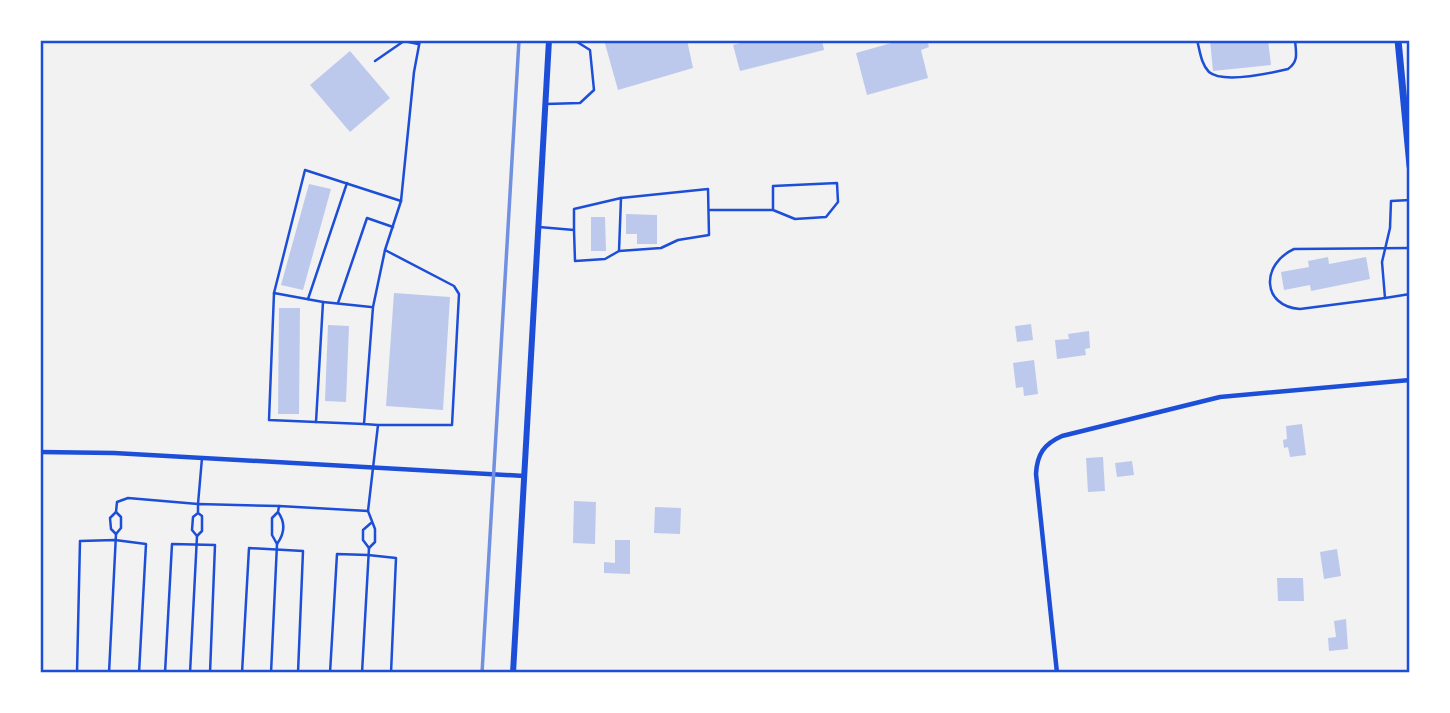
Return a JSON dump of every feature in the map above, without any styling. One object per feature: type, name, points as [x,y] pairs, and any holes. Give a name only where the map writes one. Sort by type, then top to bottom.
[{"type":"main road","points":[[1398,40],[1406,87],[1410,166]]},
{"type":"street","points":[[513,673],[549,41]]},
{"type":"street","points":[[1057,673],[1036,474],[1038,456],[1045,446],[1054,439],[1220,397],[1410,380]]},
{"type":"street","points":[[40,452],[524,476]]},
{"type":"lane","points":[[549,41],[560,40]]},
{"type":"lane","points":[[546,104],[580,103],[594,90],[590,50],[574,40]]},
{"type":"lane","points":[[1197,40],[1208,71],[1224,78],[1288,69],[1295,64],[1297,57],[1295,40]]},
{"type":"lane","points":[[364,424],[373,307],[385,250],[401,201],[419,42],[404,41],[375,61]]},
{"type":"lane","points":[[385,250],[454,286],[458,294],[452,425],[269,420],[274,293],[305,170],[401,201]]},
{"type":"lane","points":[[308,299],[346,183]]},
{"type":"lane","points":[[710,210],[774,210],[795,219],[826,217],[838,202],[837,183],[773,186],[774,210]]},
{"type":"lane","points":[[708,189],[709,235],[678,240],[661,248],[620,251],[605,259],[575,261],[574,209],[621,198],[708,189]]},
{"type":"lane","points":[[620,251],[621,198]]},
{"type":"lane","points":[[1385,298],[1382,270],[1384,249],[1391,228],[1391,201],[1410,200]]},
{"type":"lane","points":[[338,303],[367,218],[393,227]]},
{"type":"lane","points":[[539,227],[574,230]]},
{"type":"lane","points":[[1410,248],[1294,249],[1276,261],[1271,268],[1269,279],[1272,292],[1287,308],[1300,309],[1410,294]]},
{"type":"lane","points":[[274,293],[373,307]]},
{"type":"lane","points":[[316,422],[323,302]]},
{"type":"lane","points":[[362,673],[368,555],[369,548],[375,542],[375,529],[368,511],[379,425]]},
{"type":"lane","points":[[197,536],[202,531],[202,516],[198,513],[198,504],[202,458]]},
{"type":"lane","points":[[116,534],[111,529],[110,518],[116,512],[117,502],[128,498],[198,504],[368,511]]},
{"type":"lane","points":[[271,673],[277,551],[272,535],[272,518],[278,512],[279,506]]},
{"type":"lane","points":[[109,673],[115,540],[121,528],[121,517],[116,512]]},
{"type":"lane","points":[[277,544],[284,532],[278,512]]},
{"type":"lane","points":[[190,673],[197,545],[197,536],[192,530],[193,517],[198,513]]},
{"type":"lane","points":[[369,548],[363,540],[363,530],[371,523]]},
{"type":"lane","points":[[77,673],[80,541],[115,540],[146,544],[139,673]]},
{"type":"lane","points":[[164,673],[172,544],[215,545],[210,673]]},
{"type":"lane","points":[[243,673],[249,548],[303,551],[298,673]]},
{"type":"lane","points":[[330,673],[337,554],[396,558],[390,673]]},
{"type":"building","points":[[604,40],[687,40],[693,68],[618,90]]},
{"type":"building","points":[[751,40],[822,40],[824,50],[740,71],[733,45]]},
{"type":"building","points":[[902,40],[927,40],[929,47],[921,50],[928,78],[867,95],[856,53]]},
{"type":"building","points":[[1210,40],[1268,40],[1271,65],[1213,71]]},
{"type":"building","points":[[350,51],[390,98],[350,132],[310,85]]},
{"type":"building","points":[[309,184],[331,189],[303,290],[281,285]]},
{"type":"building","points":[[626,214],[657,215],[657,244],[637,244],[637,234],[626,234]]},
{"type":"building","points":[[591,217],[605,217],[606,251],[591,251]]},
{"type":"building","points":[[1328,257],[1329,264],[1366,257],[1370,279],[1311,291],[1310,285],[1284,290],[1281,272],[1309,267],[1308,261]]},
{"type":"building","points":[[394,293],[450,297],[443,410],[386,406]]},
{"type":"building","points":[[279,308],[300,308],[299,414],[278,414]]},
{"type":"building","points":[[1031,324],[1033,340],[1017,342],[1015,326]]},
{"type":"building","points":[[328,325],[349,326],[346,402],[325,401]]},
{"type":"building","points":[[1089,331],[1090,348],[1085,349],[1086,355],[1057,359],[1055,340],[1069,339],[1068,334]]},
{"type":"building","points":[[1034,360],[1038,394],[1024,396],[1023,387],[1016,388],[1013,363]]},
{"type":"building","points":[[1302,424],[1306,455],[1290,457],[1288,447],[1284,448],[1283,440],[1287,439],[1286,426]]},
{"type":"building","points":[[1103,457],[1105,491],[1088,492],[1086,458]]},
{"type":"building","points":[[1132,461],[1134,475],[1117,477],[1115,463]]},
{"type":"building","points":[[574,501],[596,502],[595,544],[573,543]]},
{"type":"building","points":[[655,507],[681,508],[680,534],[654,533]]},
{"type":"building","points":[[615,540],[630,540],[630,574],[604,573],[604,562],[615,563]]},
{"type":"building","points":[[1337,549],[1341,576],[1324,579],[1320,552]]},
{"type":"building","points":[[1277,578],[1303,578],[1304,601],[1278,601]]},
{"type":"building","points":[[1346,619],[1348,649],[1329,651],[1328,638],[1336,637],[1334,621]]},
{"type":"railway","points":[[482,673],[519,40]]}]
